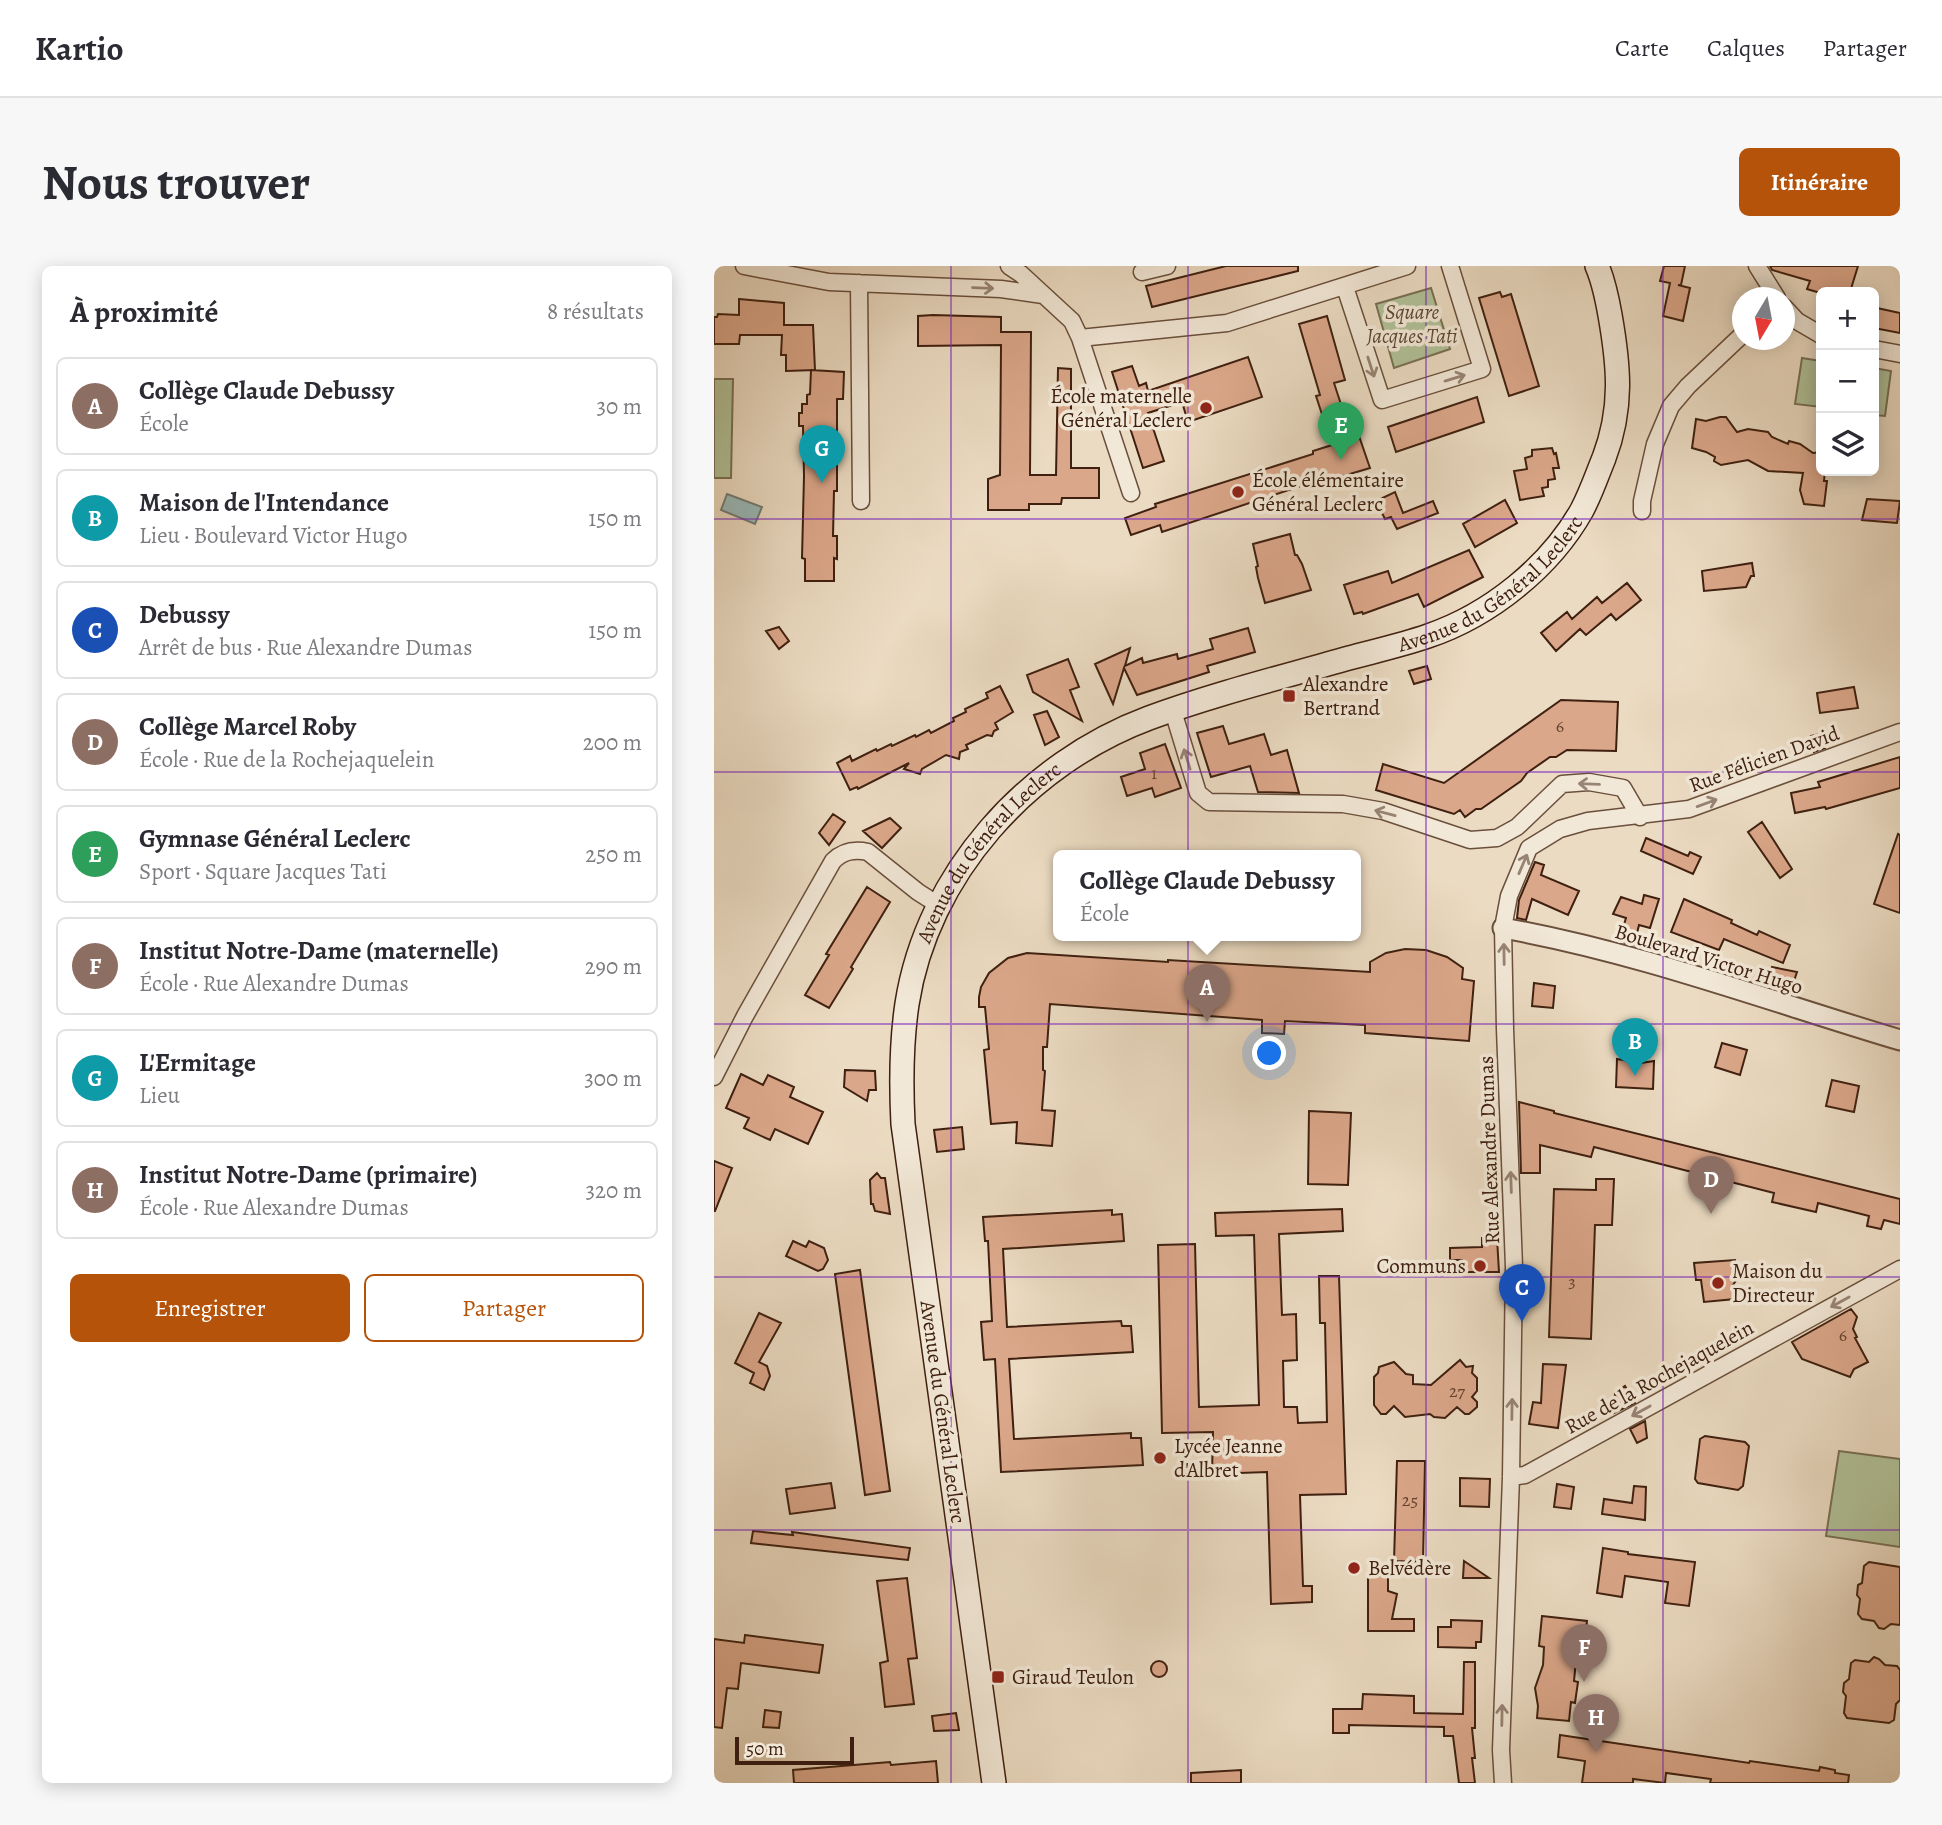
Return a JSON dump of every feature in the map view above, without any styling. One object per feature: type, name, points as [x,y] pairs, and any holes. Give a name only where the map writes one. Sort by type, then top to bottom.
[{"type":"main road","name":"Avenue du Général Leclerc","points":[[994,1783],[903,1124],[901,1075],[907,1004],[922,946],[948,887],[996,820],[1068,758],[1123,729],[1173,711],[1443,630],[1491,604],[1549,554],[1586,503],[1612,437],[1618,391],[1618,358],[1603,278],[1597,266]]},
{"type":"street","points":[[744,266],[829,282],[1001,289],[1043,295]]},
{"type":"street","points":[[1009,266],[1072,321],[1080,338],[1130,493]]},
{"type":"street","points":[[1142,272],[1167,266]]},
{"type":"street","points":[[1345,287],[1382,400],[1482,369],[1450,266]]},
{"type":"street","points":[[1757,266],[1770,287]]},
{"type":"street","points":[[1080,338],[1227,323],[1345,287],[1367,272],[1403,267]]},
{"type":"street","points":[[859,283],[861,501]]},
{"type":"street","points":[[1795,319],[1816,332]]},
{"type":"street","points":[[1642,511],[1655,444],[1671,406],[1732,344]]},
{"type":"street","points":[[1879,350],[1900,354]]},
{"type":"street","points":[[1173,711],[1198,793],[1209,802],[1343,804],[1383,811],[1470,840],[1497,838],[1517,827],[1562,784],[1589,782],[1623,788],[1640,817]]},
{"type":"street","name":"Rue Félicien David","points":[[1640,817],[1689,810],[1900,732]]},
{"type":"street","name":"Rue Alexandre Dumas","points":[[1503,1783],[1514,1267],[1503,929],[1509,896],[1529,848],[1560,829],[1588,821],[1640,817]]},
{"type":"street","points":[[714,1077],[745,1016],[838,855],[858,850],[867,852],[940,906]]},
{"type":"street","name":"Boulevard Victor Hugo","points":[[1503,929],[1640,961],[1900,1040]]},
{"type":"street","name":"Rue de la Rochejaquelein","points":[[1511,1477],[1525,1475],[1900,1269]]},
{"type":"green space","name":"Square Jacques Tati","points":[[1431,288],[1450,349],[1394,368],[1376,304]]},
{"type":"green space","points":[[1802,358],[1816,360],[1816,406],[1795,404]]},
{"type":"green space","points":[[1879,369],[1891,371],[1885,416],[1879,415]]},
{"type":"green space","points":[[714,379],[733,379],[731,478],[714,478]]},
{"type":"green space","points":[[1839,1451],[1900,1459],[1900,1547],[1826,1536]]},
{"type":"water","points":[[727,494],[762,507],[755,524],[721,510]]},
{"type":"building","points":[[1226,266],[1298,266],[1298,271],[1152,307],[1146,286]]},
{"type":"building","points":[[1664,266],[1685,266],[1681,285],[1678,285],[1690,288],[1683,321],[1663,316],[1670,283],[1660,281]]},
{"type":"building","points":[[1770,266],[1858,266],[1852,287],[1816,287],[1816,292],[1807,289],[1810,281],[1772,270]]},
{"type":"building","points":[[1500,292],[1502,297],[1511,294],[1539,386],[1509,396],[1479,298]]},
{"type":"building","points":[[739,299],[784,303],[784,325],[813,325],[815,370],[786,371],[786,355],[781,355],[782,335],[740,335],[739,344],[714,344],[714,317],[718,314],[739,315]]},
{"type":"building","points":[[1879,308],[1900,313],[1900,333],[1879,329]]},
{"type":"building","points":[[918,316],[1001,317],[1001,332],[1031,332],[1030,475],[1056,475],[1058,368],[1071,369],[1071,468],[1099,468],[1099,498],[1062,498],[1061,504],[1029,504],[1029,510],[988,510],[988,479],[1000,475],[1001,345],[918,346]]},
{"type":"building","points":[[1327,316],[1345,380],[1334,383],[1352,438],[1359,436],[1370,468],[1323,482],[1322,479],[1162,532],[1160,525],[1131,535],[1125,518],[1156,507],[1155,504],[1313,454],[1313,451],[1332,445],[1316,396],[1320,395],[1299,324]]},
{"type":"building","name":"École maternelle Général Leclerc","points":[[1248,357],[1262,397],[1188,422],[1182,402],[1148,413],[1164,461],[1143,468],[1112,372],[1132,366],[1139,386],[1146,383],[1148,391]]},
{"type":"building","points":[[811,370],[844,372],[843,399],[837,399],[837,491],[834,491],[833,536],[837,536],[837,559],[834,558],[834,581],[805,581],[805,559],[802,558],[803,426],[799,426],[799,413],[802,413],[802,404],[807,404],[807,395],[810,394]]},
{"type":"building","points":[[1477,397],[1484,422],[1396,452],[1388,427]]},
{"type":"building","points":[[1726,417],[1737,432],[1748,429],[1768,432],[1772,437],[1788,444],[1789,441],[1800,444],[1816,453],[1816,476],[1824,476],[1824,481],[1827,481],[1824,506],[1804,504],[1800,490],[1803,473],[1768,471],[1748,460],[1721,465],[1714,461],[1715,457],[1692,448],[1696,419],[1706,421]]},
{"type":"building","points":[[1552,448],[1554,454],[1556,453],[1559,468],[1553,468],[1555,479],[1548,480],[1548,487],[1542,488],[1544,496],[1520,500],[1514,471],[1527,469],[1525,458],[1532,456],[1532,450]]},
{"type":"building","points":[[1395,492],[1403,513],[1433,501],[1438,513],[1397,529],[1391,517],[1385,519],[1376,501]]},
{"type":"building","points":[[1867,499],[1900,501],[1897,523],[1862,520]]},
{"type":"building","points":[[1505,500],[1517,523],[1475,547],[1463,524]]},
{"type":"building","points":[[1290,534],[1295,555],[1302,564],[1311,590],[1265,603],[1253,544]]},
{"type":"building","points":[[1469,550],[1483,577],[1424,607],[1418,594],[1363,614],[1354,614],[1344,585],[1388,571],[1392,583]]},
{"type":"building","points":[[1752,563],[1754,576],[1751,576],[1746,587],[1704,591],[1702,571]]},
{"type":"building","points":[[1627,583],[1641,600],[1616,620],[1611,614],[1586,635],[1580,629],[1556,651],[1541,633],[1567,612],[1572,619],[1597,597],[1602,603]]},
{"type":"building","points":[[779,627],[789,641],[779,649],[766,631]]},
{"type":"building","points":[[1248,628],[1255,652],[1207,666],[1209,672],[1137,695],[1124,668],[1113,704],[1095,664],[1130,648],[1125,666],[1142,658],[1143,663],[1177,654],[1178,659],[1213,649],[1210,639]]},
{"type":"building","points":[[1068,659],[1079,687],[1070,690],[1082,721],[1033,692],[1027,675]]},
{"type":"building","points":[[1427,666],[1431,679],[1414,684],[1409,671]]},
{"type":"building","points":[[1000,686],[1013,712],[995,723],[998,729],[992,736],[987,735],[966,745],[968,749],[960,752],[959,759],[946,755],[922,769],[920,774],[904,769],[909,763],[858,789],[857,787],[850,790],[837,763],[850,756],[852,761],[876,749],[877,751],[891,744],[892,746],[929,730],[931,733],[954,721],[953,718],[966,712],[965,709],[988,698],[986,693]]},
{"type":"building","points":[[1854,687],[1858,708],[1820,713],[1817,693]]},
{"type":"building","points":[[1561,700],[1618,702],[1616,751],[1567,750],[1556,757],[1550,757],[1527,773],[1521,781],[1465,817],[1460,810],[1454,814],[1376,790],[1383,764],[1444,783]]},
{"type":"building","points":[[1047,711],[1059,737],[1045,745],[1034,715]]},
{"type":"building","points":[[1223,726],[1229,744],[1264,734],[1271,755],[1287,750],[1299,793],[1258,792],[1250,766],[1211,777],[1197,733]]},
{"type":"building","points":[[1823,733],[1825,748],[1814,752],[1811,736]]},
{"type":"building","points":[[1165,744],[1181,788],[1155,797],[1152,788],[1127,796],[1121,777],[1145,769],[1140,753]]},
{"type":"building","points":[[1900,757],[1900,788],[1826,809],[1825,807],[1795,813],[1791,793],[1820,787],[1818,782]]},
{"type":"building","points":[[833,814],[845,822],[829,845],[819,833]]},
{"type":"building","points":[[890,818],[901,828],[882,848],[863,831]]},
{"type":"building","points":[[1762,822],[1792,869],[1780,878],[1748,832]]},
{"type":"building","points":[[1898,834],[1900,835],[1900,913],[1874,904]]},
{"type":"building","points":[[1646,838],[1688,856],[1690,852],[1701,857],[1693,874],[1641,851]]},
{"type":"building","points":[[1535,862],[1544,865],[1541,875],[1579,891],[1568,915],[1532,899],[1526,920],[1517,918],[1519,900]]},
{"type":"building","points":[[867,887],[890,902],[829,1008],[805,995],[829,955],[826,954]]},
{"type":"building","points":[[1644,895],[1659,899],[1650,928],[1639,925],[1634,945],[1619,941],[1626,918],[1613,914],[1621,897],[1642,904]]},
{"type":"building","points":[[1684,899],[1732,920],[1731,923],[1757,935],[1759,931],[1790,945],[1783,963],[1724,939],[1719,950],[1671,932]]},
{"type":"building","points":[[1405,949],[1426,950],[1447,957],[1463,968],[1462,979],[1474,981],[1469,1041],[1365,1033],[1365,1025],[1285,1021],[1284,1034],[1262,1033],[1262,1020],[1050,1004],[1047,1047],[1043,1047],[1045,1071],[1042,1110],[1055,1111],[1052,1146],[1016,1143],[1017,1122],[991,1124],[984,1050],[989,1049],[985,1007],[979,1007],[979,997],[989,973],[1008,958],[1027,953],[1370,972],[1370,962],[1386,953]]},
{"type":"building","points":[[1772,967],[1797,972],[1790,993],[1765,985]]},
{"type":"building","points":[[1534,983],[1555,986],[1553,1008],[1532,1006]]},
{"type":"building","points":[[1722,1043],[1747,1050],[1740,1075],[1715,1067]]},
{"type":"building","points":[[1617,1059],[1641,1063],[1654,1061],[1653,1089],[1616,1087]]},
{"type":"building","points":[[845,1070],[875,1071],[876,1090],[869,1090],[867,1101],[844,1087]]},
{"type":"building","points":[[741,1074],[763,1085],[768,1075],[794,1087],[790,1097],[823,1112],[808,1144],[775,1129],[770,1140],[744,1128],[749,1118],[726,1108]]},
{"type":"building","points":[[1832,1080],[1859,1086],[1854,1112],[1826,1106]]},
{"type":"building","points":[[1519,1102],[1900,1199],[1900,1224],[1884,1220],[1881,1229],[1867,1226],[1869,1216],[1818,1203],[1816,1212],[1772,1202],[1774,1193],[1594,1147],[1591,1157],[1540,1145],[1540,1173],[1521,1173]]},
{"type":"building","points":[[1309,1111],[1351,1113],[1348,1185],[1308,1184]]},
{"type":"building","points":[[962,1127],[964,1149],[937,1152],[934,1130]]},
{"type":"building","points":[[714,1161],[732,1168],[715,1211],[714,1211]]},
{"type":"building","points":[[877,1173],[881,1178],[885,1178],[890,1214],[875,1211],[871,1204],[870,1180]]},
{"type":"building","points":[[1596,1179],[1614,1179],[1612,1225],[1595,1225],[1591,1339],[1549,1337],[1554,1189],[1596,1190]]},
{"type":"building","points":[[1342,1209],[1343,1231],[1279,1234],[1282,1315],[1296,1314],[1297,1360],[1283,1361],[1284,1407],[1297,1407],[1298,1423],[1327,1422],[1325,1323],[1320,1323],[1319,1276],[1339,1276],[1346,1494],[1300,1495],[1303,1586],[1312,1586],[1312,1602],[1271,1604],[1267,1472],[1212,1474],[1213,1432],[1162,1433],[1158,1245],[1195,1244],[1199,1407],[1259,1405],[1254,1235],[1216,1236],[1215,1213]]},
{"type":"building","points":[[1112,1210],[1112,1215],[1122,1214],[1124,1241],[1003,1249],[1007,1327],[1121,1321],[1122,1326],[1131,1326],[1133,1352],[1009,1359],[1014,1439],[1131,1433],[1131,1438],[1141,1438],[1143,1465],[1001,1472],[995,1359],[984,1360],[981,1322],[992,1321],[988,1241],[985,1241],[983,1217]]},
{"type":"building","points":[[1482,1238],[1497,1238],[1499,1272],[1462,1272],[1462,1260],[1450,1260],[1450,1248],[1482,1247]]},
{"type":"building","points":[[793,1241],[806,1247],[809,1241],[824,1248],[828,1260],[823,1269],[818,1271],[786,1256]]},
{"type":"building","name":"Maison du Directeur","points":[[1735,1260],[1735,1299],[1704,1302],[1701,1280],[1696,1280],[1694,1263]]},
{"type":"building","points":[[860,1270],[890,1491],[865,1495],[835,1274]]},
{"type":"building","points":[[1851,1309],[1857,1317],[1853,1329],[1857,1337],[1855,1338],[1868,1362],[1854,1369],[1850,1377],[1802,1359],[1792,1342]]},
{"type":"building","points":[[759,1313],[781,1323],[759,1362],[767,1366],[770,1376],[764,1390],[750,1383],[754,1373],[735,1363]]},
{"type":"building","points":[[1460,1360],[1466,1367],[1473,1366],[1472,1373],[1477,1378],[1477,1391],[1472,1397],[1477,1402],[1477,1407],[1469,1414],[1457,1407],[1445,1418],[1430,1414],[1405,1417],[1394,1406],[1386,1414],[1381,1414],[1374,1405],[1374,1377],[1379,1367],[1394,1362],[1406,1374],[1413,1375],[1413,1384],[1431,1385]]},
{"type":"building","points":[[1543,1364],[1566,1365],[1558,1428],[1529,1424],[1533,1402],[1541,1403]]},
{"type":"building","points":[[1625,1386],[1635,1403],[1614,1413],[1615,1393]]},
{"type":"building","points":[[1645,1421],[1647,1438],[1637,1443],[1630,1429]]},
{"type":"building","points":[[1705,1436],[1745,1442],[1749,1446],[1743,1486],[1738,1490],[1698,1483],[1695,1479],[1700,1439]]},
{"type":"building","points":[[1397,1461],[1425,1461],[1423,1562],[1394,1561]]},
{"type":"building","points":[[1460,1478],[1490,1479],[1489,1507],[1460,1506]]},
{"type":"building","points":[[831,1483],[835,1508],[790,1514],[786,1489]]},
{"type":"building","points":[[1557,1484],[1574,1487],[1571,1509],[1554,1507]]},
{"type":"building","points":[[1634,1486],[1646,1487],[1645,1520],[1602,1514],[1604,1499],[1632,1503]]},
{"type":"building","points":[[753,1531],[793,1535],[792,1532],[910,1548],[908,1560],[751,1543]]},
{"type":"building","points":[[1603,1548],[1628,1554],[1695,1562],[1689,1606],[1665,1603],[1668,1582],[1625,1576],[1622,1597],[1597,1593]]},
{"type":"building","points":[[1464,1561],[1489,1578],[1463,1578]]},
{"type":"building","points":[[1869,1562],[1900,1567],[1900,1625],[1891,1624],[1884,1629],[1879,1628],[1874,1621],[1862,1619],[1858,1614],[1858,1585],[1862,1583],[1864,1566]]},
{"type":"building","points":[[1368,1576],[1388,1576],[1388,1591],[1397,1594],[1392,1619],[1414,1619],[1414,1631],[1368,1631]]},
{"type":"building","points":[[907,1578],[917,1658],[908,1659],[914,1704],[885,1707],[880,1663],[888,1661],[877,1581]]},
{"type":"building","points":[[1542,1616],[1587,1621],[1583,1652],[1577,1651],[1574,1681],[1578,1682],[1575,1703],[1571,1702],[1569,1721],[1537,1718],[1535,1688],[1543,1665],[1544,1647],[1539,1646]]},
{"type":"building","points":[[1451,1620],[1482,1621],[1481,1642],[1476,1642],[1476,1648],[1438,1647],[1438,1627],[1451,1627]]},
{"type":"building","points":[[745,1635],[823,1645],[819,1673],[741,1663],[738,1689],[727,1688],[722,1728],[714,1727],[714,1639],[744,1643]]},
{"type":"building","points":[[1874,1657],[1885,1665],[1897,1666],[1900,1670],[1900,1700],[1896,1704],[1894,1720],[1889,1723],[1847,1718],[1844,1713],[1844,1683],[1849,1679],[1851,1663],[1855,1660],[1869,1662]]},
{"type":"building","points":[[1159,1661],[1167,1669],[1159,1677],[1151,1669]]},
{"type":"building","points":[[1464,1662],[1475,1662],[1475,1728],[1472,1728],[1475,1758],[1472,1758],[1475,1783],[1459,1783],[1453,1736],[1444,1736],[1444,1727],[1349,1725],[1349,1733],[1333,1733],[1333,1709],[1362,1709],[1363,1694],[1414,1696],[1414,1713],[1463,1714]]},
{"type":"building","points":[[765,1710],[781,1712],[779,1728],[763,1727]]},
{"type":"building","points":[[956,1713],[959,1730],[934,1731],[932,1716]]},
{"type":"building","points":[[1560,1735],[1749,1763],[1750,1761],[1819,1771],[1820,1767],[1849,1775],[1848,1783],[1710,1783],[1711,1779],[1666,1773],[1665,1783],[1633,1779],[1633,1783],[1582,1783],[1585,1761],[1558,1757]]},
{"type":"building","points":[[936,1761],[938,1783],[794,1783],[793,1770]]},
{"type":"building","points":[[1241,1770],[1241,1783],[1191,1783],[1191,1773]]},
{"type":"place","name":"École maternelle Général Leclerc","points":[[1206,408]]},
{"type":"place","name":"Gymnase Général Leclerc","points":[[1341,460]]},
{"type":"place","name":"L'Ermitage","points":[[822,483]]},
{"type":"place","name":"École élémentaire Général Leclerc","points":[[1238,492]]},
{"type":"place","name":"Alexandre Bertrand","points":[[1289,696]]},
{"type":"place","name":"Collège Claude Debussy","points":[[1207,1022]]},
{"type":"place","name":"Maison de l'Intendance","points":[[1635,1076]]},
{"type":"place","name":"Collège Marcel Roby","points":[[1711,1214]]},
{"type":"place","name":"Communs","points":[[1480,1266]]},
{"type":"place","name":"Maison du Directeur","points":[[1718,1283]]},
{"type":"place","name":"Debussy","points":[[1522,1322]]},
{"type":"place","name":"Lycée Jeanne d'Albret","points":[[1160,1458]]},
{"type":"place","name":"Belvédère","points":[[1354,1568]]},
{"type":"place","name":"Giraud Teulon","points":[[998,1677]]},
{"type":"place","name":"Institut Notre-Dame (maternelle)","points":[[1584,1682]]},
{"type":"place","name":"Institut Notre-Dame (primaire)","points":[[1596,1752]]}]
